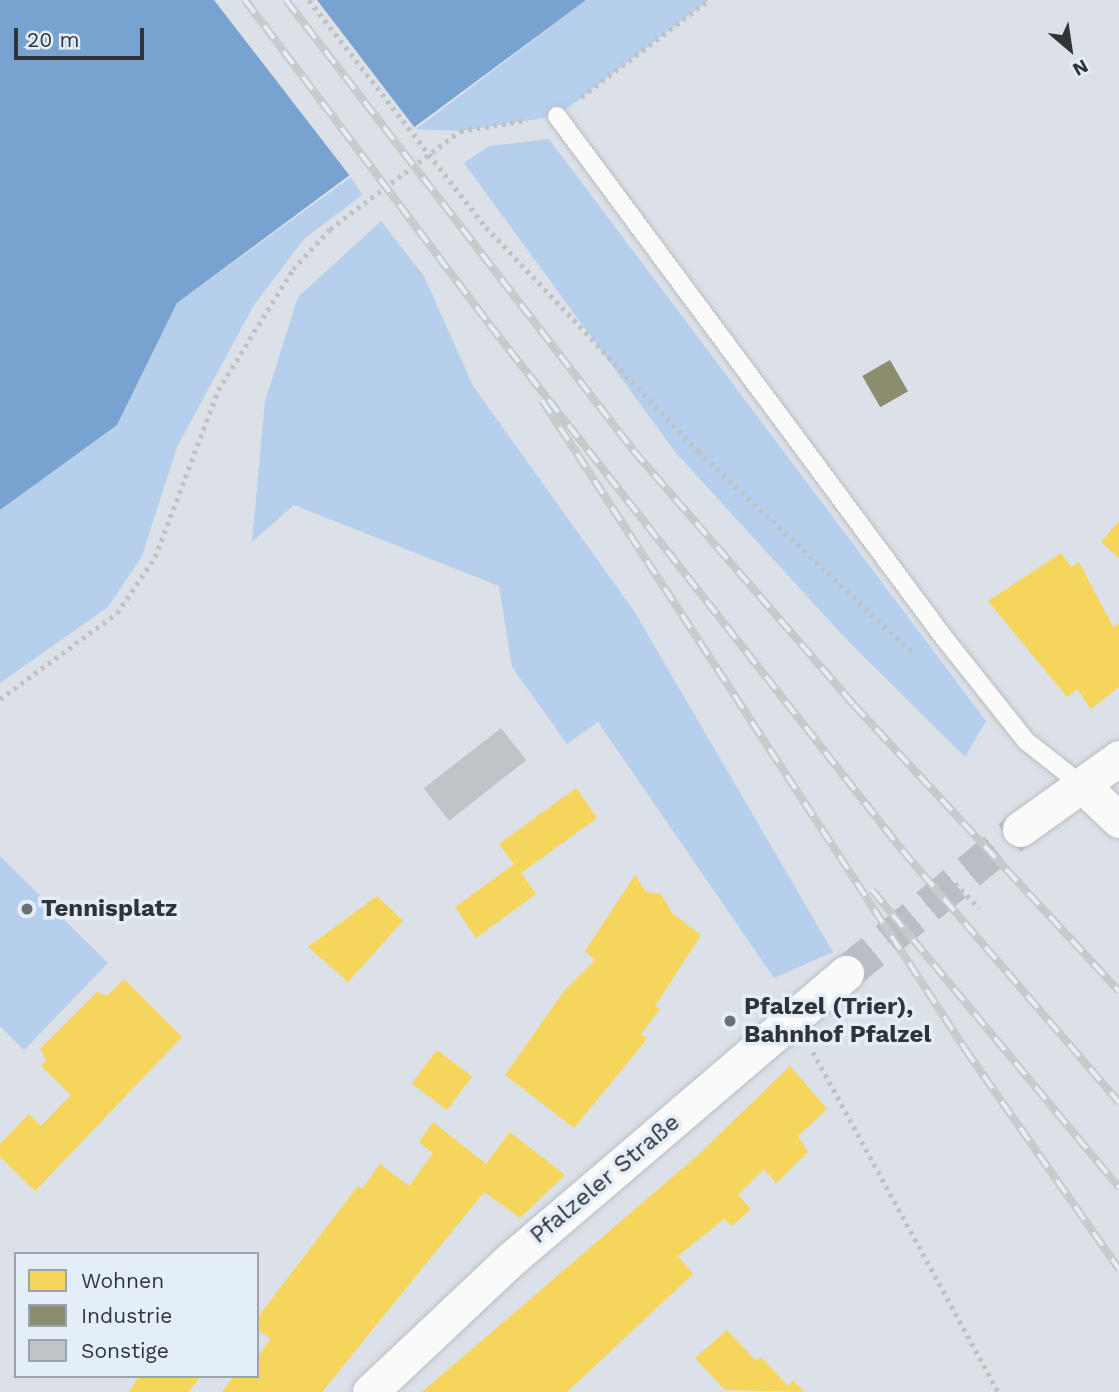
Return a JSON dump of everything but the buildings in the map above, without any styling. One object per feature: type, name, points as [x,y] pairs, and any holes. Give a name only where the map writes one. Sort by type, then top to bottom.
[{"type":"street","points":[[1020,829],[1119,758]]},
{"type":"street","points":[[1082,785],[1119,820]]},
{"type":"street","name":"Pfalzeler Straße","points":[[370,1392],[510,1260],[846,973]]},
{"type":"lane","points":[[556,116],[945,639],[1026,741],[1082,785]]},
{"type":"path","points":[[309,0],[486,228],[698,451],[917,656]]},
{"type":"path","points":[[0,699],[117,613],[155,558],[218,390],[261,313],[330,229],[460,131],[556,116],[709,0]]},
{"type":"path","points":[[955,883],[979,908]]},
{"type":"path","points":[[794,1015],[935,1286],[998,1392]]},
{"type":"shaded area","points":[[0,0],[586,0],[177,303],[117,425],[0,510]]},
{"type":"shaded area","points":[[586,0],[709,0],[557,116],[460,131],[416,129]]},
{"type":"shaded area","points":[[549,139],[986,721],[965,757],[848,641],[676,453],[464,163],[489,146]]},
{"type":"shaded area","points":[[351,177],[362,195],[304,239],[254,305],[177,447],[142,556],[108,607],[0,683],[0,510],[117,425],[177,303]]},
{"type":"shaded area","points":[[381,221],[424,276],[473,386],[634,611],[833,952],[774,978],[598,722],[567,744],[512,667],[499,586],[294,505],[252,542],[265,401],[298,297]]},
{"type":"shaded area","name":"Tennisplatz","points":[[0,856],[108,963],[24,1050],[0,1026]]},
{"type":"pier","points":[[214,0],[317,0],[418,132],[353,180]]},
{"type":"tunnel","points":[[846,973],[1020,829]]},
{"type":"railway","points":[[245,0],[489,324],[902,850],[1119,1102]]},
{"type":"railway","points":[[286,0],[633,450],[854,705],[1119,991]]},
{"type":"railway","points":[[542,400],[965,1049],[1119,1269]]},
{"type":"railway","points":[[872,890],[1119,1188]]},
{"type":"place","name":"Tennisplatz","points":[[27,909]]},
{"type":"place","name":"Pfalzel (Trier), Bahnhof Pfalzel","points":[[730,1021]]}]
